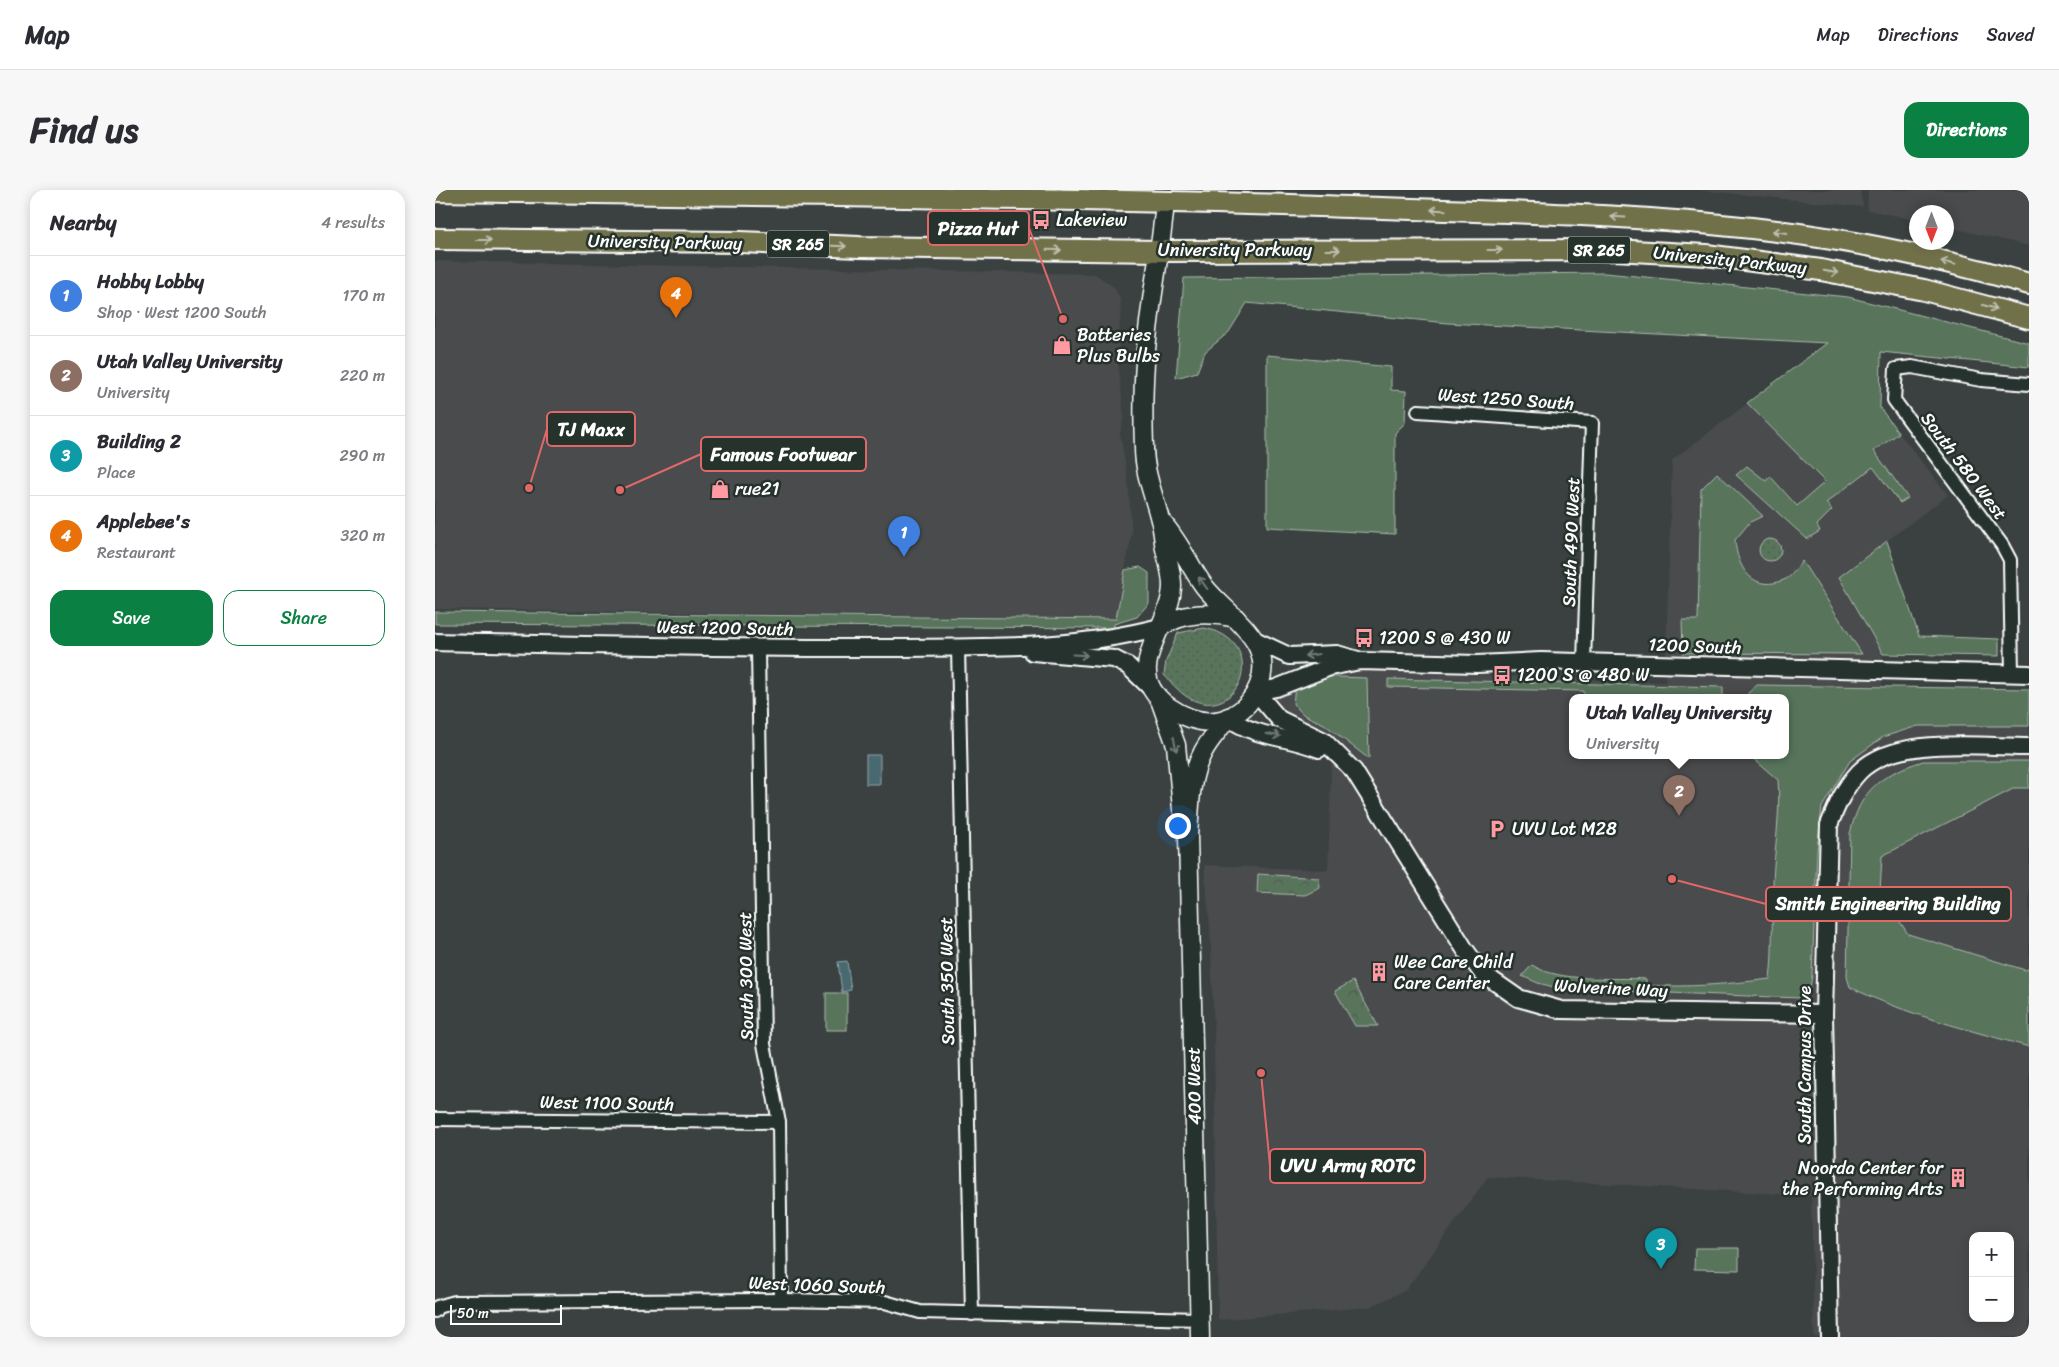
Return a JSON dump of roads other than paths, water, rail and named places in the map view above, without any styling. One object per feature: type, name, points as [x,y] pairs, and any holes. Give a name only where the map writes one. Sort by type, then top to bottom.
[{"type":"main road","name":"University Parkway","points":[[435,191],[1166,196],[1611,216],[1725,225],[1845,242],[1986,272],[2029,284]]},
{"type":"main road","points":[[1166,196],[1161,251],[1145,362],[1143,447],[1150,492],[1160,520],[1172,585],[1171,596],[1147,660],[1147,674],[1176,745],[1183,814],[1188,836]]},
{"type":"main road","name":"University Parkway","points":[[435,240],[740,242],[869,247],[1161,251],[1614,250],[1706,255],[1767,262],[1869,278],[1924,290],[2029,318]]},
{"type":"main road","points":[[1160,520],[1176,538],[1203,585],[1255,640],[1262,665],[1256,692],[1247,705],[1228,718],[1205,747],[1195,769],[1188,836]]},
{"type":"main road","points":[[1160,627],[1189,615],[1209,614],[1236,618]]},
{"type":"main road","points":[[1156,694],[1184,717],[1193,720],[1211,721],[1228,718]]},
{"type":"main road","name":"400 West","points":[[1188,836],[1200,1337]]},
{"type":"street","name":"South 580 West","points":[[2012,674],[2010,560],[2002,546],[1893,400],[1896,369],[1912,367],[1981,380],[2029,384]]},
{"type":"street","name":"West 1250 South","points":[[1418,411],[1592,422]]},
{"type":"street","name":"South 490 West","points":[[1585,662],[1592,422]]},
{"type":"street","name":"West 1200 South","points":[[435,642],[759,649],[1014,648],[1107,640],[1160,627]]},
{"type":"street","name":"1200 South","points":[[1255,640],[1289,656],[1337,654],[1360,661]]},
{"type":"street","name":"South 350 West","points":[[958,647],[972,1314]]},
{"type":"street","name":"West 1200 South","points":[[1014,648],[1043,654],[1114,659],[1128,666],[1156,694]]},
{"type":"street","name":"South 300 West","points":[[759,649],[764,1044],[779,1122],[781,1300]]},
{"type":"street","name":"1200 South","points":[[1256,692],[1285,685],[1330,667],[1360,661],[1477,664],[1534,661],[2029,674]]},
{"type":"street","name":"Wolverine Way","points":[[1256,692],[1279,719],[1315,736],[1342,759],[1363,783],[1464,948],[1482,973],[1518,998],[1561,1010],[1824,1014]]},
{"type":"street","name":"Wolverine Way","points":[[1228,718],[1247,729],[1298,741],[1342,759]]},
{"type":"street","name":"South Campus Drive","points":[[1829,1337],[1824,1014],[1829,825],[1840,796],[1860,771],[1889,753],[1929,747],[2029,747]]},
{"type":"street","name":"West 1100 South","points":[[435,1119],[779,1122]]},
{"type":"street","name":"West 1060 South","points":[[435,1311],[437,1307],[455,1302],[781,1300],[885,1302],[920,1312],[1200,1319]]},
{"type":"water","points":[[866,755],[880,755],[880,784],[866,784]]},
{"type":"water","points":[[847,961],[851,990],[842,992],[838,962]]},
{"type":"place","name":"Lakeview","points":[[1041,220]]},
{"type":"place","name":"Applebee's","points":[[676,318]]},
{"type":"place","name":"Pizza Hut","points":[[1063,319]]},
{"type":"place","name":"Batteries Plus Bulbs","points":[[1062,345]]},
{"type":"place","name":"TJ Maxx","points":[[529,488]]},
{"type":"place","name":"rue21","points":[[720,489]]},
{"type":"place","name":"Famous Footwear","points":[[620,490]]},
{"type":"place","name":"Hobby Lobby","points":[[904,557]]},
{"type":"place","name":"1200 S @ 430 W","points":[[1364,638]]},
{"type":"place","name":"1200 S @ 480 W","points":[[1502,675]]},
{"type":"place","name":"Utah Valley University","points":[[1679,816]]},
{"type":"place","name":"UVU Lot M28","points":[[1497,829]]},
{"type":"place","name":"Smith Engineering Building","points":[[1672,879]]},
{"type":"place","name":"Wee Care Child Care Center","points":[[1379,972]]},
{"type":"place","name":"UVU Army ROTC","points":[[1261,1073]]},
{"type":"place","name":"Noorda Center for the Performing Arts","points":[[1958,1178]]},
{"type":"place","name":"Building 2","points":[[1661,1269]]}]
